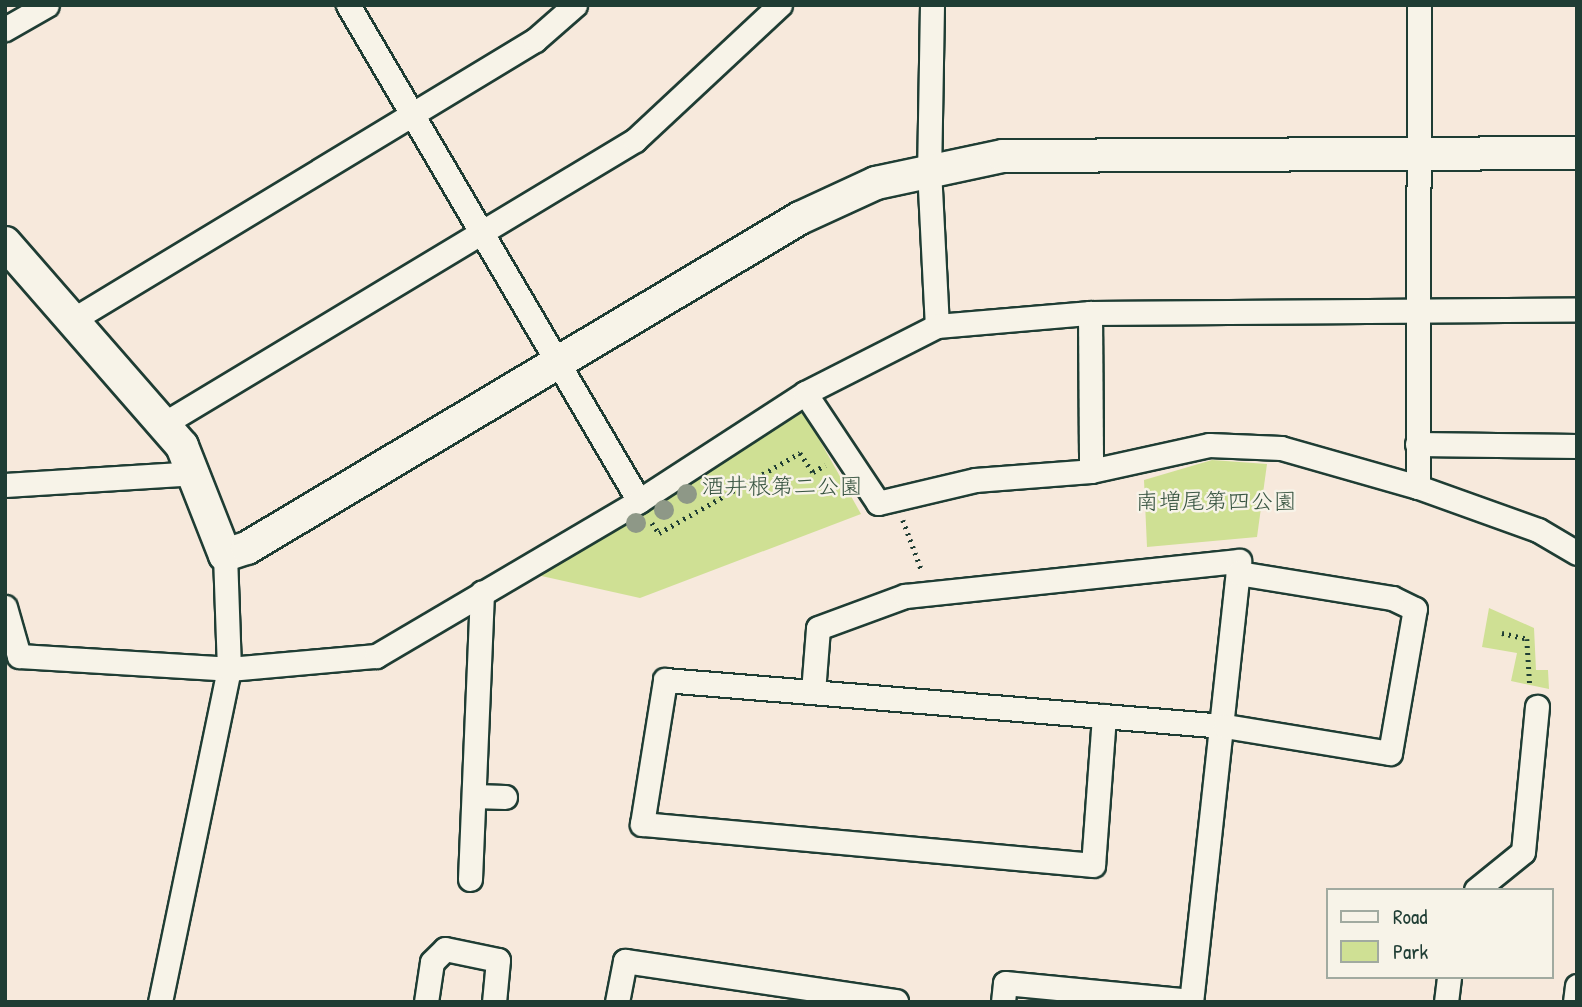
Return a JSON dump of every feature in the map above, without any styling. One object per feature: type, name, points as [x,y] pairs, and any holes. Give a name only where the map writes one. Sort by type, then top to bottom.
[{"type":"street","points":[[5,29],[47,5]]},
{"type":"street","points":[[348,5],[413,113],[478,234],[639,501]]},
{"type":"street","points":[[74,319],[535,40],[575,5]]},
{"type":"street","points":[[165,423],[635,139],[780,5]]},
{"type":"street","points":[[932,5],[929,169],[937,326]]},
{"type":"street","points":[[1418,487],[1416,311],[1419,5]]},
{"type":"street","points":[[226,555],[558,364],[831,201],[929,169],[1003,156],[1577,153]]},
{"type":"street","points":[[5,243],[165,423],[197,473],[226,555],[229,669],[160,1002]]},
{"type":"street","points":[[5,607],[19,656],[229,669],[376,656],[639,501],[805,393],[937,326],[1090,313],[1577,310]]},
{"type":"street","points":[[1090,313],[1091,471]]},
{"type":"street","points":[[805,393],[878,503],[975,480],[1091,471],[1209,445],[1281,448],[1418,487],[1538,530],[1577,553]]},
{"type":"street","points":[[1417,444],[1577,446]]},
{"type":"street","points":[[5,485],[197,473]]},
{"type":"street","points":[[813,692],[818,628],[905,596],[1239,561],[1225,726],[1191,1001],[1006,983],[1003,1002]]},
{"type":"street","points":[[1104,716],[1093,864],[642,824],[665,680],[813,692],[1104,716],[1225,726],[1390,753],[1415,609],[1392,598],[1238,573]]},
{"type":"street","points":[[470,879],[482,592]]},
{"type":"street","points":[[1478,888],[1523,852],[1536,707]]},
{"type":"street","points":[[474,796],[505,797]]},
{"type":"street","points":[[426,1002],[432,961],[444,949],[498,960],[494,1002]]},
{"type":"street","points":[[617,1002],[625,961],[896,999]]},
{"type":"street","points":[[1446,1002],[1449,979]]},
{"type":"street","points":[[1574,1002],[1577,986]]},
{"type":"path","points":[[659,533],[800,453],[813,472],[845,455]]},
{"type":"path","points":[[1502,633],[1527,639],[1536,707]]},
{"type":"green space","name":"酒井根第二公園","points":[[796,412],[805,414],[861,514],[640,598],[537,575]]},
{"type":"green space","name":"南増尾第四公園","points":[[1212,460],[1267,464],[1257,537],[1147,547],[1144,480]]},
{"type":"green space","points":[[1489,608],[1534,628],[1536,670],[1548,670],[1549,689],[1511,681],[1517,653],[1482,647]]}]
